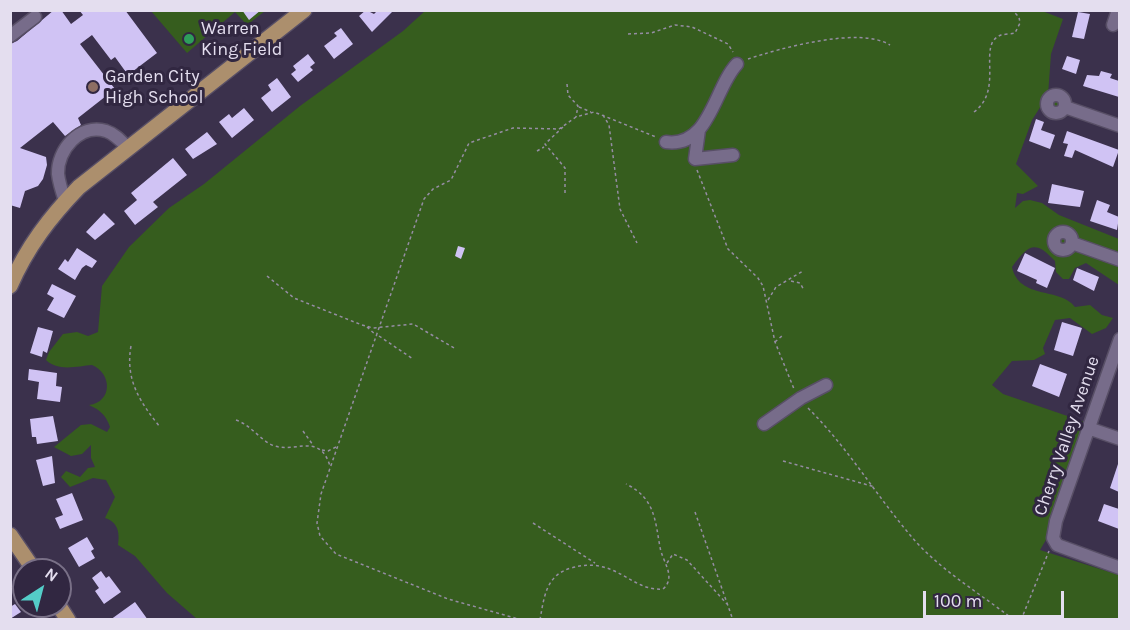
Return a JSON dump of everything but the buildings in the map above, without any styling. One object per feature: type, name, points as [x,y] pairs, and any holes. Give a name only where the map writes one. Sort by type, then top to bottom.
[{"type":"main road","points":[[10,286],[33,241],[65,201],[128,148],[304,10]]},
{"type":"main road","points":[[11,536],[26,558]]},
{"type":"street","points":[[1113,25],[1118,10]]},
{"type":"street","points":[[10,36],[35,17]]},
{"type":"street","points":[[733,155],[695,159],[699,130],[723,82],[740,60]]},
{"type":"street","points":[[1065,107],[1119,126]]},
{"type":"street","points":[[65,201],[58,173],[59,163],[67,145],[74,138],[83,133],[99,130],[114,135],[128,148]]},
{"type":"street","points":[[666,142],[681,142],[699,130]]},
{"type":"street","points":[[1072,243],[1119,260]]},
{"type":"street","points":[[10,274],[21,262]]},
{"type":"street","name":"Cherry Valley Avenue","points":[[1119,339],[1056,521],[1053,537],[1057,545],[1119,568]]},
{"type":"street","points":[[764,424],[801,398],[826,385]]},
{"type":"street","points":[[1088,428],[1119,439]]},
{"type":"path","points":[[974,112],[989,92],[988,55],[992,43],[1001,35],[1015,33],[1018,29],[1019,17],[1012,10]]},
{"type":"path","points":[[628,34],[651,33],[675,25],[692,27],[729,44],[740,60],[783,48],[850,38],[873,38],[890,45]]},
{"type":"path","points":[[567,84],[568,95],[578,106],[666,142]]},
{"type":"path","points":[[576,117],[578,106]]},
{"type":"path","points":[[537,151],[546,147],[549,140],[576,117],[591,112]]},
{"type":"path","points":[[602,114],[609,125],[622,216],[637,243]]},
{"type":"path","points":[[522,620],[448,599],[336,554],[320,536],[317,524],[318,508],[424,199],[433,189],[451,180],[469,144],[513,128],[559,129],[569,123]]},
{"type":"path","points":[[546,147],[558,157],[565,168],[566,195]]},
{"type":"path","points":[[695,159],[728,249],[758,278],[767,300],[781,362],[801,398],[843,445],[918,543],[973,590],[1014,620]]},
{"type":"path","points":[[767,300],[776,287],[803,271]]},
{"type":"path","points":[[267,276],[294,298],[364,325],[381,327],[413,324],[456,349]]},
{"type":"path","points":[[790,280],[800,283],[804,290]]},
{"type":"path","points":[[364,325],[413,359]]},
{"type":"path","points":[[775,342],[783,335]]},
{"type":"path","points":[[131,346],[129,358],[132,385],[140,401],[160,427]]},
{"type":"path","points":[[236,420],[272,446],[314,446]]},
{"type":"path","points":[[303,431],[314,446],[326,454],[331,468]]},
{"type":"path","points":[[321,450],[328,452],[339,445]]},
{"type":"path","points":[[783,461],[876,487]]},
{"type":"path","points":[[533,523],[596,564],[657,590],[667,585],[669,577],[667,563],[660,547],[654,512],[640,495],[626,484]]},
{"type":"path","points":[[695,512],[733,620]]},
{"type":"path","points":[[667,563],[674,554],[687,560],[728,606]]},
{"type":"path","points":[[1021,619],[1046,558]]},
{"type":"path","points":[[540,620],[544,596],[552,578],[572,568],[596,564]]},
{"type":"green space","name":"Warren King Field","points":[[151,11],[265,11],[247,25],[235,12],[187,53]]},
{"type":"green space","points":[[425,11],[1042,11],[1063,19],[1051,54],[1048,95],[1032,120],[1016,164],[1038,186],[1023,194],[1017,193],[1015,208],[1023,201],[1042,203],[1059,215],[1119,239],[1119,285],[1086,263],[1075,268],[1069,279],[1063,279],[1056,272],[1055,261],[1037,247],[1027,250],[1012,267],[1016,277],[1031,289],[1060,297],[1075,307],[1090,305],[1102,315],[1113,318],[1106,328],[1092,334],[1070,318],[1055,320],[1043,348],[1045,354],[1034,360],[1012,361],[992,385],[1003,394],[1085,422],[1065,477],[1050,533],[1040,550],[1119,575],[1119,619],[197,619],[167,593],[135,556],[118,545],[117,528],[113,522],[105,518],[115,497],[106,480],[93,478],[70,487],[61,477],[66,471],[80,477],[88,468],[95,467],[91,458],[91,445],[82,454],[71,456],[54,447],[81,425],[91,424],[107,432],[110,427],[107,419],[89,405],[102,399],[107,387],[106,380],[99,369],[92,365],[56,366],[46,360],[49,352],[63,334],[77,332],[88,336],[98,332],[102,286],[129,247],[169,208],[204,184],[300,106],[403,31]]},
{"type":"green space","points":[[1056,96],[1064,104],[1056,112],[1048,104]]},
{"type":"place","name":"Warren King Field","points":[[189,39]]},
{"type":"place","name":"Garden City High School","points":[[93,87]]}]
